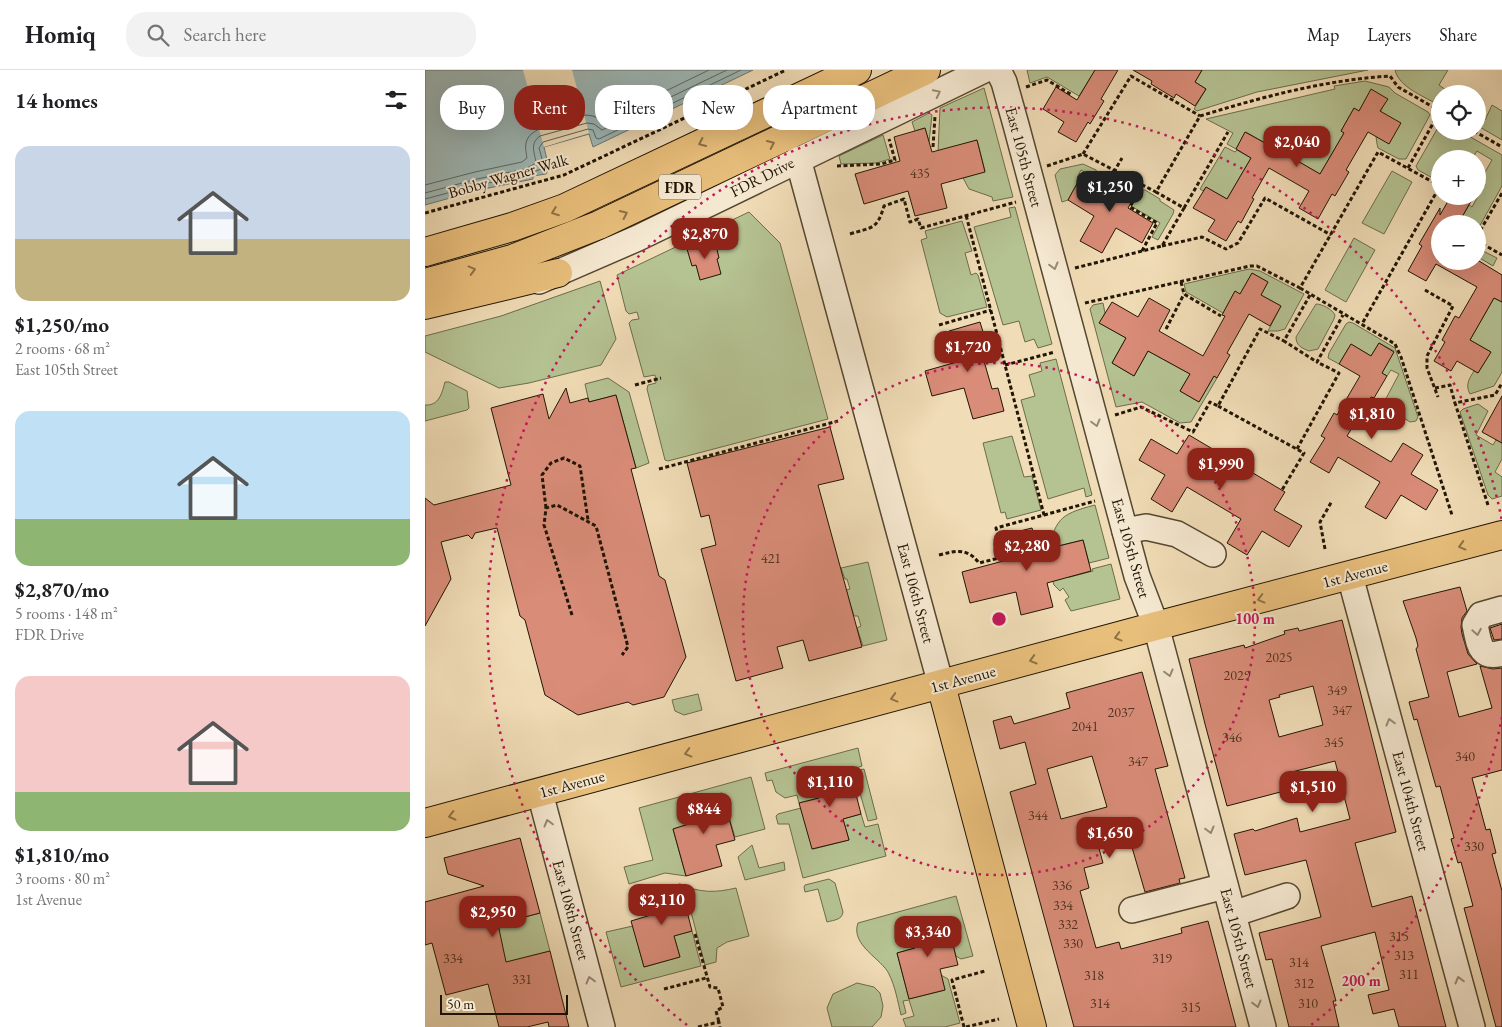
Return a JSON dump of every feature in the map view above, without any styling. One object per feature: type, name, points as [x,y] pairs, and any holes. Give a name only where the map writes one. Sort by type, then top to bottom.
[{"type":"main road","name":"FDR","points":[[425,252],[512,227],[565,208],[857,70]]},
{"type":"main road","name":"FDR Drive","points":[[425,283],[512,259],[599,225],[926,70]]},
{"type":"main road","points":[[425,305],[558,273]]},
{"type":"main road","name":"1st Avenue","points":[[425,823],[1502,535]]},
{"type":"main road","name":"East 106th Street","points":[[941,685],[1033,1027]]},
{"type":"street","name":"FDR Drive","points":[[425,319],[491,301],[638,238],[984,70]]},
{"type":"street","name":"East 105th Street","points":[[998,70],[1004,82],[1137,576],[1156,626],[1263,1027]]},
{"type":"street","name":"East 106th Street","points":[[799,159],[941,685]]},
{"type":"street","points":[[1125,531],[1146,527],[1177,534],[1213,554]]},
{"type":"street","name":"East 104th Street","points":[[1350,576],[1472,1027]]},
{"type":"street","points":[[1502,609],[1481,615],[1475,625],[1480,648],[1486,653],[1494,655],[1502,653]]},
{"type":"street","name":"East 108th Street","points":[[540,792],[602,1027]]},
{"type":"street","points":[[1132,910],[1225,886]]},
{"type":"street","points":[[1233,914],[1287,896]]},
{"type":"path","name":"Bobby Wagner Walk","points":[[425,213],[564,175],[786,70]]},
{"type":"path","points":[[1047,166],[1083,154],[1131,76],[1200,116]]},
{"type":"path","points":[[1156,192],[1200,116],[1259,98],[1358,78],[1390,76],[1398,87],[1431,106]]},
{"type":"path","points":[[1026,87],[1047,80],[1072,95]]},
{"type":"path","points":[[933,147],[936,108]]},
{"type":"path","points":[[1407,168],[1431,127]]},
{"type":"path","points":[[831,166],[881,164],[895,160],[887,131]]},
{"type":"path","points":[[1162,246],[1228,132]]},
{"type":"path","points":[[1486,138],[1502,147]]},
{"type":"path","points":[[1300,288],[1378,152],[1440,186],[1362,324]]},
{"type":"path","points":[[1083,154],[1184,208]]},
{"type":"path","points":[[1104,189],[1122,158]]},
{"type":"path","points":[[1141,252],[1157,223],[1130,207],[1142,185]]},
{"type":"path","points":[[1486,221],[1502,192]]},
{"type":"path","points":[[1075,268],[1202,237],[1226,249],[1238,243],[1265,198],[1331,235]]},
{"type":"path","points":[[850,234],[872,227],[878,223],[884,206],[904,199],[910,222],[918,219],[921,228],[1016,202]]},
{"type":"path","points":[[966,215],[1044,514]]},
{"type":"path","points":[[1486,247],[1502,255]]},
{"type":"path","points":[[1084,303],[1250,266],[1257,266],[1300,288],[1395,344],[1401,357],[1452,515]]},
{"type":"path","points":[[1165,329],[1184,294],[1181,282]]},
{"type":"path","points":[[1425,290],[1453,306],[1427,356],[1427,368],[1438,397]]},
{"type":"path","points":[[1184,294],[1221,316]]},
{"type":"path","points":[[1284,342],[1310,295]]},
{"type":"path","points":[[939,325],[991,310]]},
{"type":"path","points":[[1317,362],[1343,315]]},
{"type":"path","points":[[1218,406],[1260,328],[1339,373],[1297,449]]},
{"type":"path","points":[[1005,365],[1056,351]]},
{"type":"path","points":[[635,385],[661,378]]},
{"type":"path","points":[[1455,403],[1495,394],[1502,383]]},
{"type":"path","points":[[1435,388],[1450,385],[1488,506]]},
{"type":"path","points":[[1115,415],[1141,407],[1193,432],[1210,402],[1304,453],[1282,490]]},
{"type":"path","points":[[659,469],[838,421]]},
{"type":"path","points":[[572,615],[544,525],[546,508],[542,475],[551,463],[564,458],[580,466],[588,521]]},
{"type":"path","points":[[939,555],[960,550],[970,554],[979,563],[999,558],[995,544],[1000,543],[996,528],[1095,501]]},
{"type":"path","points":[[1325,549],[1320,522],[1332,501]]},
{"type":"path","points":[[546,508],[557,505],[596,526],[628,647],[622,655]]},
{"type":"path","points":[[695,934],[706,978],[710,987],[718,988],[723,1007],[717,1011],[720,1027]]},
{"type":"path","points":[[985,971],[952,980],[965,1027],[999,1019]]},
{"type":"path","points":[[664,988],[706,978]]},
{"type":"path","points":[[699,1027],[719,1022]]},
{"type":"green space","points":[[1027,70],[1095,70],[1079,96],[1047,77],[1030,83]]},
{"type":"green space","points":[[1202,70],[1368,70],[1257,92],[1197,111],[1194,109],[1206,89],[1195,82]]},
{"type":"green space","points":[[1395,70],[1448,70],[1439,85],[1431,85],[1431,101],[1406,86],[1397,76]]},
{"type":"green space","points":[[1365,81],[1389,87],[1395,93],[1430,115],[1406,159],[1399,159],[1378,148],[1377,122],[1387,99],[1371,90],[1359,111],[1354,108],[1341,131],[1344,133],[1320,174],[1289,156],[1291,153],[1268,139],[1265,143],[1246,132],[1236,149],[1227,144],[1233,133],[1206,119],[1335,89],[1334,86]]},
{"type":"green space","points":[[984,88],[1013,197],[993,201],[992,197],[969,189],[963,178],[985,171],[977,140],[938,152],[940,108]]},
{"type":"green space","points":[[1492,105],[1502,111],[1502,140],[1486,131],[1486,118]]},
{"type":"green space","points":[[929,113],[932,115],[929,142],[925,128],[915,131],[912,122]]},
{"type":"green space","points":[[883,135],[890,159],[876,163],[841,164],[839,156]]},
{"type":"green space","points":[[1431,140],[1476,140],[1502,155],[1502,186],[1486,215],[1463,215],[1469,205],[1472,207],[1473,205],[1486,205],[1486,170],[1492,160],[1486,156],[1486,150],[1431,150],[1431,177],[1418,170],[1416,166]]},
{"type":"green space","points":[[1225,147],[1235,152],[1237,150],[1251,158],[1227,199],[1206,187],[1203,191],[1200,189]]},
{"type":"green space","points":[[1083,164],[1096,170],[1097,179],[1081,170],[1077,178],[1079,180],[1068,200],[1062,202],[1055,175],[1060,169]]},
{"type":"green space","points":[[1392,171],[1412,182],[1384,234],[1362,223]]},
{"type":"green space","points":[[1145,190],[1174,210],[1158,240],[1152,237],[1160,223],[1131,206],[1140,191]]},
{"type":"green space","points":[[1015,207],[1052,344],[1038,348],[1034,339],[1025,342],[1019,321],[1003,325],[974,227],[1011,217],[1009,208]]},
{"type":"green space","points":[[749,212],[780,243],[828,419],[668,461],[665,460],[647,389],[648,385],[656,383],[655,375],[644,377],[629,323],[632,320],[639,319],[637,312],[629,314],[626,311],[617,275]]},
{"type":"green space","points":[[962,221],[972,251],[965,253],[971,275],[976,273],[978,275],[987,307],[947,317],[940,313],[921,240],[927,238],[925,231]]},
{"type":"green space","points":[[1354,238],[1375,250],[1346,302],[1325,290]]},
{"type":"green space","points":[[1486,252],[1497,258],[1493,266],[1486,262]]},
{"type":"green space","points":[[1249,269],[1260,271],[1304,294],[1285,329],[1268,331],[1281,306],[1261,295],[1268,282],[1252,273],[1240,294],[1235,291],[1223,313],[1186,292],[1184,284]]},
{"type":"green space","points":[[600,281],[616,339],[601,365],[529,383],[499,388],[425,352],[425,336],[501,316]]},
{"type":"green space","points":[[1494,298],[1502,302],[1502,372],[1494,386],[1470,394],[1468,382],[1474,371],[1478,373],[1491,352],[1470,340]]},
{"type":"green space","points":[[1103,303],[1105,313],[1100,323],[1126,338],[1112,363],[1134,376],[1148,351],[1190,374],[1180,391],[1199,402],[1214,376],[1217,378],[1191,422],[1180,423],[1142,402],[1116,407],[1090,309],[1093,305]]},
{"type":"green space","points":[[1316,304],[1327,307],[1335,315],[1318,349],[1309,351],[1298,345],[1296,337]]},
{"type":"green space","points":[[1349,322],[1395,348],[1418,417],[1416,421],[1410,422],[1401,416],[1403,410],[1397,403],[1387,403],[1385,408],[1382,406],[1399,374],[1391,370],[1387,376],[1382,373],[1394,351],[1379,343],[1371,356],[1351,344],[1339,364],[1328,358],[1329,353]]},
{"type":"green space","points":[[1056,359],[1092,495],[1086,497],[1084,488],[1048,499],[1021,400],[1035,396],[1029,375],[1042,371],[1040,363]]},
{"type":"green space","points":[[608,378],[629,392],[649,463],[636,468],[616,395],[589,402],[585,384]]},
{"type":"green space","points":[[445,382],[449,382],[467,391],[469,408],[425,421],[425,405],[430,405],[437,401]]},
{"type":"green space","points":[[1478,404],[1488,411],[1476,435],[1493,445],[1496,440],[1502,443],[1502,459],[1495,472],[1502,477],[1502,496],[1492,499],[1488,495],[1460,412],[1463,409]]},
{"type":"green space","points":[[1012,436],[1024,477],[1032,476],[1041,510],[1007,519],[1005,512],[1001,513],[983,443]]},
{"type":"green space","points":[[1095,505],[1109,558],[1089,563],[1083,540],[1062,545],[1045,555],[1056,526],[1065,516]]},
{"type":"green space","points":[[868,562],[887,640],[863,646],[857,628],[861,626],[858,616],[854,616],[846,590],[850,589],[841,568]]},
{"type":"green space","points":[[1111,564],[1120,599],[1071,611],[1065,600],[1069,597],[1063,588],[1060,591],[1054,585],[1052,578],[1070,577]]},
{"type":"green space","points":[[698,694],[702,710],[684,715],[675,711],[672,700]]},
{"type":"green space","points":[[858,748],[862,766],[850,770],[848,767],[814,776],[819,798],[799,803],[797,795],[785,798],[776,792],[772,780],[767,781],[765,773]]},
{"type":"green space","points":[[864,769],[877,819],[868,821],[858,786],[854,787],[850,773]]},
{"type":"green space","points":[[751,777],[765,829],[735,837],[722,794],[687,803],[692,823],[673,829],[686,876],[665,873],[629,884],[624,867],[653,860],[639,808]]},
{"type":"green space","points":[[801,808],[813,849],[849,840],[843,819],[861,814],[865,827],[878,824],[886,856],[803,878],[789,824],[778,824],[776,816]]},
{"type":"green space","points":[[752,845],[759,868],[784,862],[785,870],[745,880],[738,857]]},
{"type":"green space","points":[[829,879],[835,883],[843,912],[839,918],[827,922],[818,889],[805,892],[804,887],[805,885]]},
{"type":"green space","points":[[680,884],[708,891],[736,888],[749,936],[727,942],[717,948],[716,962],[705,965],[691,912],[687,912]]},
{"type":"green space","points":[[956,896],[973,956],[961,959],[956,956],[946,917],[910,927],[915,948],[897,953],[909,999],[945,990],[941,975],[948,979],[960,1023],[945,1027],[906,1027],[903,1019],[914,1016],[909,1000],[903,1001],[906,1013],[901,1015],[895,989],[889,974],[862,945],[858,938],[858,923]]},
{"type":"green space","points":[[540,913],[550,951],[474,971],[500,916],[502,923]]},
{"type":"green space","points":[[633,926],[644,967],[680,957],[674,936],[692,931],[701,966],[621,987],[606,932]]},
{"type":"green space","points":[[857,983],[874,987],[880,993],[883,1006],[881,1017],[872,1027],[832,1027],[827,1008],[833,994]]},
{"type":"water","points":[[425,70],[753,70],[722,85],[683,85],[683,104],[673,108],[673,85],[595,85],[595,130],[628,130],[593,147],[589,134],[544,147],[549,168],[546,174],[533,176],[533,179],[479,190],[425,205]]},
{"type":"pier","points":[[523,70],[572,70],[576,85],[527,85]]},
{"type":"pier","points":[[585,118],[589,133],[544,147],[539,130],[585,130]]},
{"type":"building","points":[[1095,70],[1118,70],[1101,99],[1104,101],[1076,142],[1058,132],[1064,122],[1043,109],[1056,87],[1077,100]]},
{"type":"building","points":[[1133,70],[1202,70],[1195,82],[1206,89],[1195,106],[1176,94],[1174,98],[1151,84],[1152,81]]},
{"type":"building","points":[[1371,89],[1388,99],[1380,111],[1401,123],[1389,144],[1368,132],[1346,170],[1349,172],[1335,196],[1332,194],[1318,219],[1299,208],[1309,191],[1269,168],[1252,198],[1254,199],[1241,223],[1238,221],[1226,241],[1208,231],[1215,220],[1193,208],[1206,187],[1227,199],[1251,158],[1236,149],[1245,132],[1265,143],[1268,139],[1291,153],[1289,156],[1320,174],[1344,133],[1341,131],[1354,108],[1359,111]]},
{"type":"building","points":[[925,128],[932,152],[977,140],[985,172],[941,184],[947,208],[915,216],[908,191],[864,204],[855,174],[900,161],[894,137]]},
{"type":"building","points":[[1117,176],[1139,189],[1128,208],[1153,223],[1142,243],[1116,228],[1102,253],[1080,241],[1094,216],[1068,200],[1079,180],[1106,196]]},
{"type":"building","points":[[1446,205],[1469,205],[1463,215],[1440,215]]},
{"type":"building","points":[[1431,223],[1432,270],[1426,281],[1408,271],[1422,246],[1419,244]]},
{"type":"building","points":[[715,241],[721,274],[700,280],[696,265],[692,266],[687,249]]},
{"type":"building","points":[[1486,265],[1502,275],[1502,302],[1494,298],[1470,340],[1491,352],[1478,373],[1457,361],[1451,371],[1434,361],[1445,342],[1442,340],[1455,316],[1459,318],[1477,287],[1447,270],[1486,270]]},
{"type":"building","points":[[1252,273],[1268,282],[1261,295],[1281,306],[1270,326],[1249,314],[1227,353],[1230,355],[1217,378],[1214,376],[1199,402],[1180,391],[1190,374],[1148,351],[1134,376],[1112,363],[1126,338],[1099,323],[1112,302],[1138,317],[1149,298],[1170,310],[1159,331],[1203,356],[1225,316],[1222,315],[1235,291],[1240,294]]},
{"type":"building","points":[[980,322],[987,345],[980,347],[992,389],[998,388],[1004,411],[973,419],[964,388],[932,396],[925,371],[957,362],[949,331]]},
{"type":"building","points":[[1379,343],[1394,352],[1382,373],[1387,376],[1374,398],[1371,397],[1347,436],[1391,462],[1403,443],[1423,455],[1411,474],[1438,490],[1426,510],[1401,495],[1386,519],[1365,507],[1380,482],[1338,457],[1329,473],[1310,462],[1325,438],[1321,436],[1334,413],[1337,415],[1360,376],[1339,364],[1351,344],[1371,356]]},
{"type":"building","points":[[566,388],[570,403],[588,398],[589,402],[616,395],[636,468],[631,469],[659,576],[665,580],[686,657],[664,697],[633,705],[628,702],[578,715],[545,695],[525,620],[520,616],[497,528],[475,533],[472,539],[468,535],[441,542],[451,579],[425,626],[425,498],[434,505],[511,485],[491,408],[543,394],[549,419]]},
{"type":"building","points":[[1502,396],[1502,443],[1482,432]]},
{"type":"building","points":[[830,427],[844,479],[818,485],[862,647],[809,661],[803,640],[777,647],[783,668],[736,681],[701,549],[716,545],[709,515],[701,517],[687,463]]},
{"type":"building","points":[[1189,435],[1285,492],[1274,510],[1302,526],[1289,547],[1262,531],[1247,555],[1227,543],[1241,519],[1187,487],[1172,512],[1151,499],[1165,475],[1139,460],[1151,439],[1177,454]]},
{"type":"building","points":[[1032,528],[1038,551],[1083,540],[1091,571],[1047,583],[1053,607],[1021,615],[1016,592],[970,603],[962,572],[1007,560],[1000,536]]},
{"type":"building","points":[[1460,587],[1467,611],[1462,618],[1462,634],[1468,654],[1477,664],[1447,672],[1459,717],[1492,708],[1480,666],[1493,669],[1502,668],[1502,770],[1472,778],[1486,830],[1490,829],[1496,853],[1492,854],[1502,891],[1502,1027],[1496,1027],[1464,908],[1473,906],[1461,862],[1458,863],[1451,839],[1454,838],[1440,786],[1436,787],[1417,719],[1414,720],[1409,702],[1429,697],[1416,649],[1418,646],[1416,638],[1403,601]]},
{"type":"building","points":[[1342,620],[1396,832],[1355,843],[1372,907],[1412,896],[1446,1027],[1399,1027],[1394,1009],[1373,1014],[1368,995],[1389,990],[1375,932],[1321,946],[1336,1001],[1333,1001],[1339,1027],[1289,1027],[1272,959],[1266,960],[1259,933],[1321,917],[1306,860],[1245,875],[1234,834],[1253,829],[1255,831],[1297,818],[1300,832],[1350,819],[1335,761],[1288,773],[1292,789],[1227,806],[1189,659],[1244,645],[1245,648],[1285,634],[1284,631],[1298,628],[1299,631]],"holes":[[[1313,686],[1323,725],[1279,737],[1269,700],[1280,697],[1279,695]]]},
{"type":"building","points":[[1502,624],[1502,639],[1494,640],[1490,628]]},
{"type":"building","points":[[1142,672],[1168,766],[1155,769],[1185,878],[1179,879],[1180,883],[1145,892],[1129,837],[1098,845],[1103,863],[1084,868],[1089,888],[1080,891],[1096,948],[1119,942],[1121,949],[1182,933],[1181,928],[1208,921],[1236,1027],[1074,1027],[1010,792],[1036,784],[1025,742],[1000,749],[993,721],[1011,716],[1014,724],[1070,708],[1066,693]],"holes":[[[1092,756],[1107,807],[1061,819],[1047,769]]]},
{"type":"building","points":[[849,767],[861,814],[843,819],[849,840],[812,849],[799,803],[819,798],[813,777]]},
{"type":"building","points":[[722,793],[735,840],[716,845],[722,866],[686,876],[673,829],[692,823],[687,803]]},
{"type":"building","points":[[520,838],[540,913],[498,924],[506,962],[550,951],[569,1027],[549,1027],[548,1022],[527,1027],[499,1027],[488,984],[446,995],[432,943],[425,945],[425,902],[484,886],[448,874],[444,858]]},
{"type":"building","points":[[680,884],[692,931],[674,936],[680,957],[644,967],[631,921],[651,915],[645,894]]},
{"type":"building","points":[[946,917],[958,965],[940,969],[945,990],[909,999],[897,953],[915,948],[910,927]]}]
